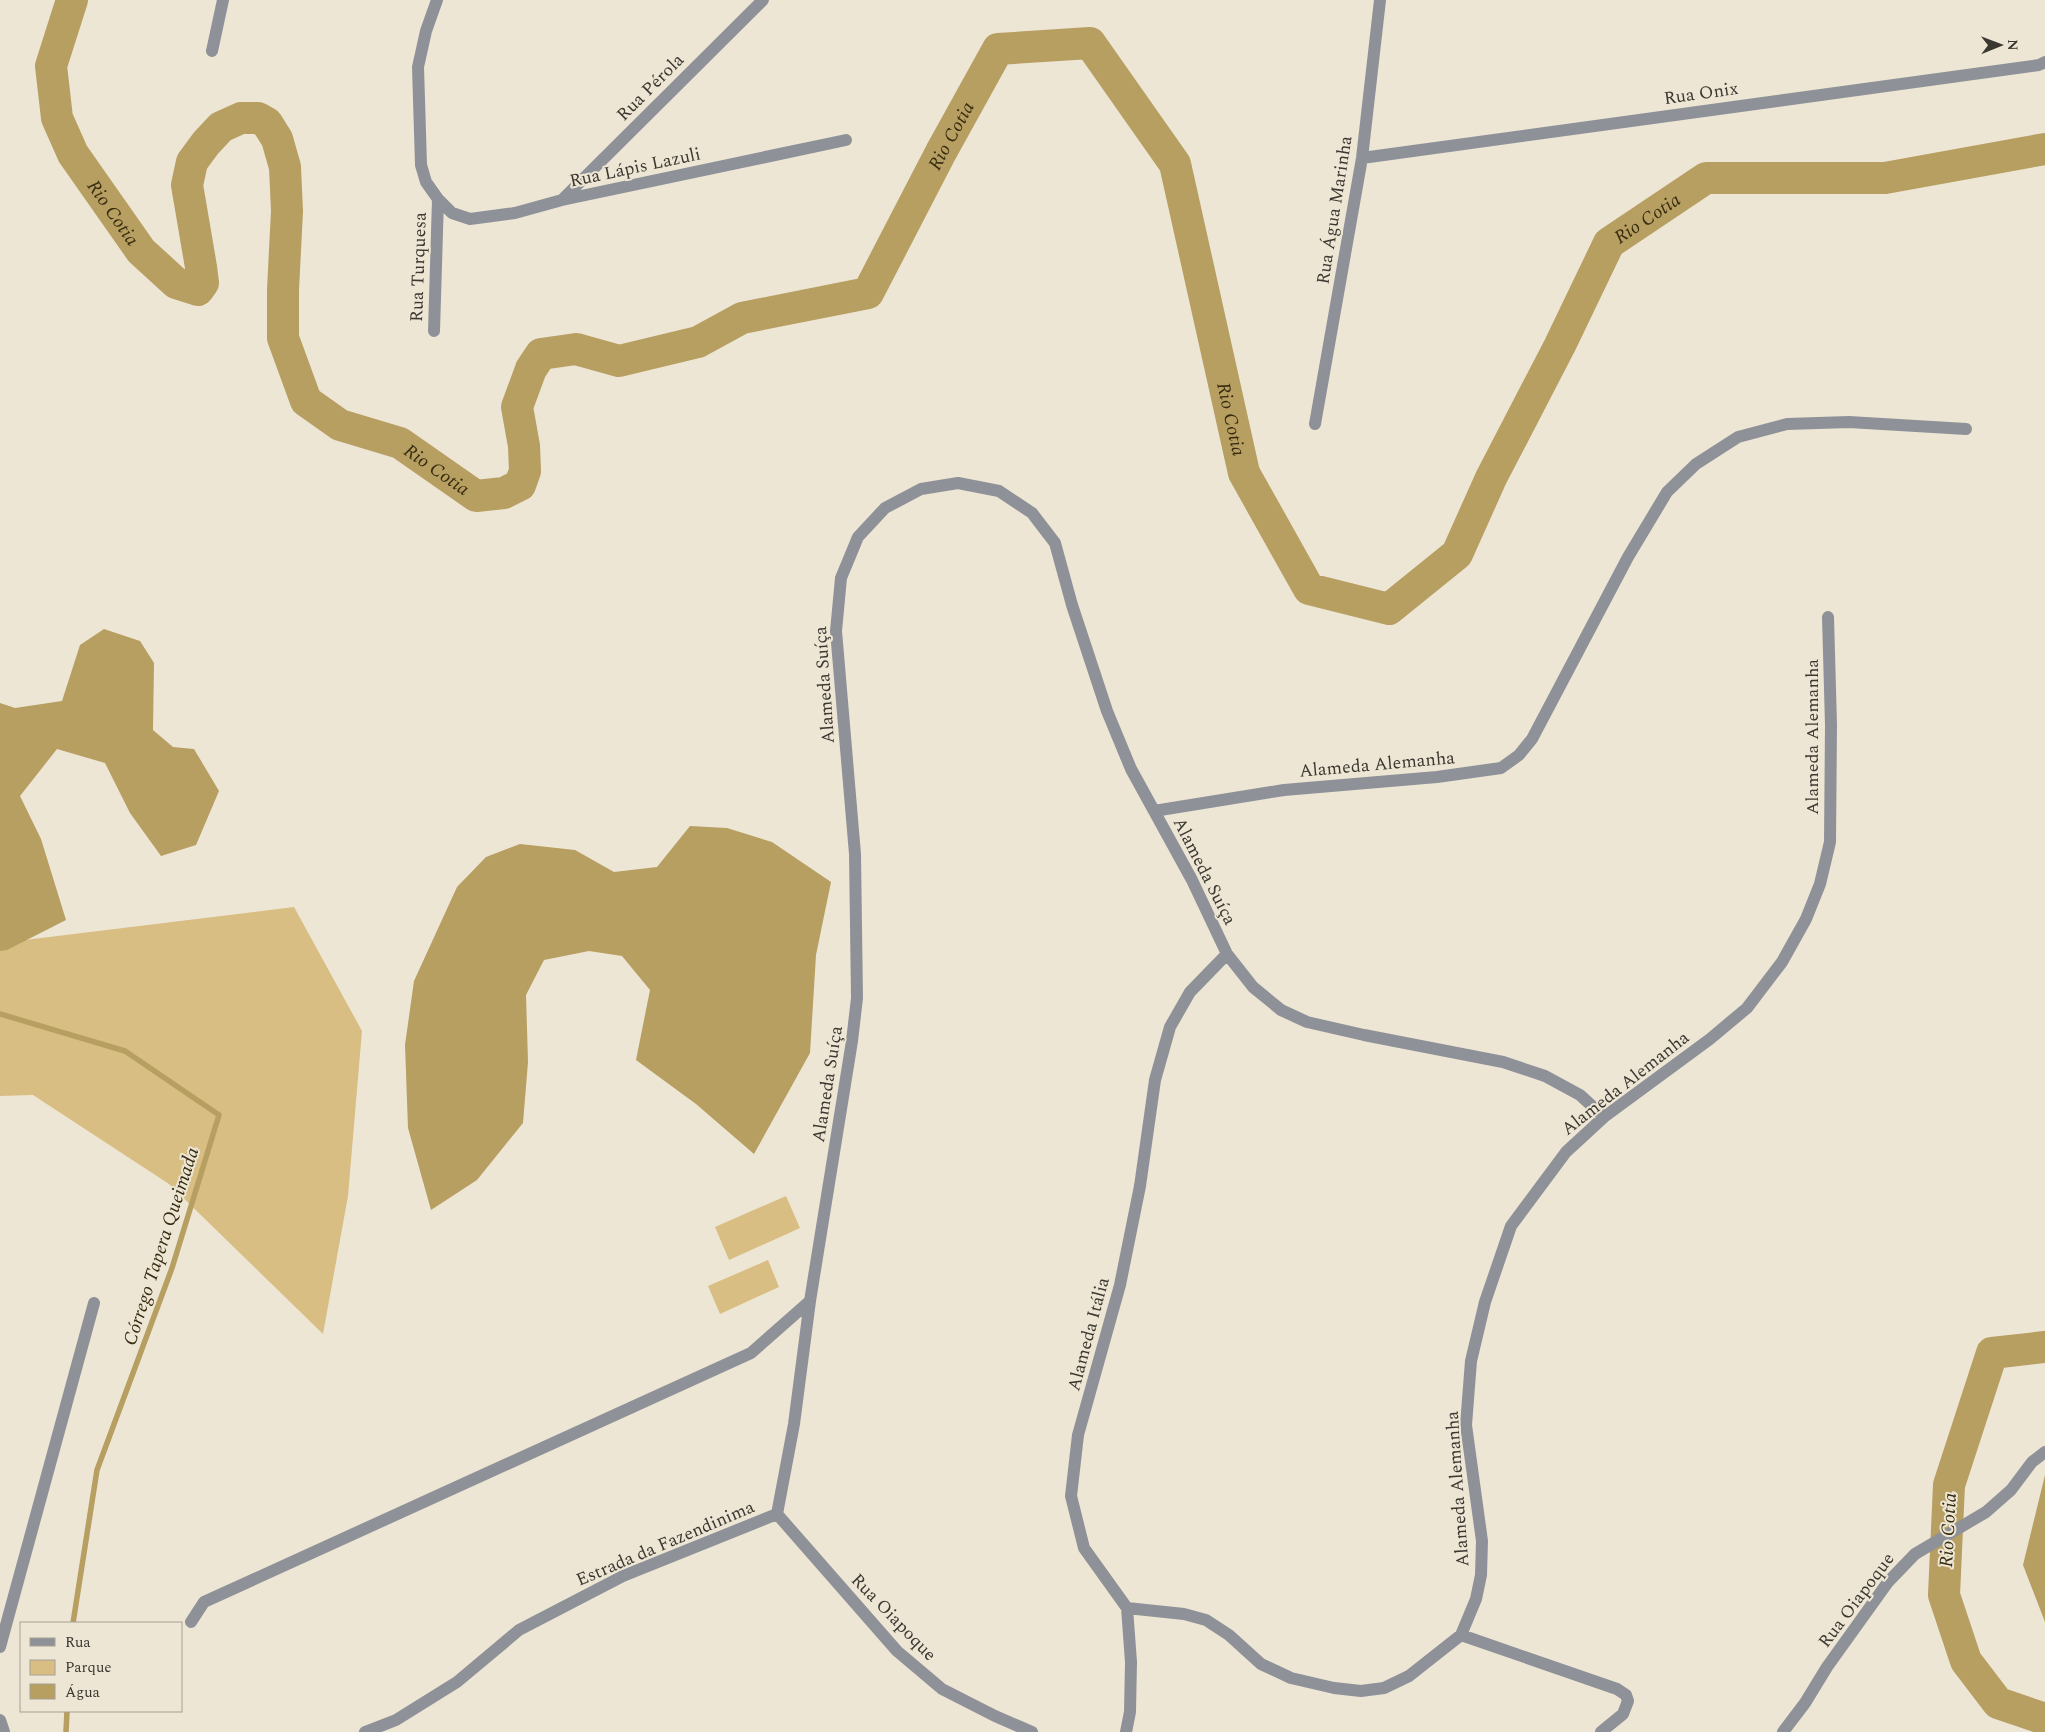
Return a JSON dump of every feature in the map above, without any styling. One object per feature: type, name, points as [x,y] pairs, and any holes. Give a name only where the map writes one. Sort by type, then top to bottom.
[{"type":"street","points":[[212,51],[223,0]]},
{"type":"street","name":"Rua Turquesa","points":[[434,332],[438,199],[426,182],[421,165],[418,67],[426,31],[437,0]]},
{"type":"street","name":"Rua Pérola","points":[[562,200],[763,0]]},
{"type":"street","name":"Rua Água Marinha","points":[[1315,424],[1362,158],[1380,0]]},
{"type":"street","name":"Rua Onix","points":[[1362,158],[2030,67],[2045,62]]},
{"type":"street","name":"Rua Lápis Lazuli","points":[[438,199],[452,213],[470,219],[515,213],[562,200],[846,140]]},
{"type":"street","name":"Alameda Alemanha","points":[[1154,811],[1284,790],[1437,777],[1501,768],[1519,755],[1532,739],[1628,558],[1657,508],[1667,492],[1696,464],[1738,438],[1787,424],[1849,422],[1966,429]]},
{"type":"street","name":"Alameda Suíça","points":[[776,1514],[794,1424],[810,1301],[852,1041],[856,998],[855,854],[836,631],[841,578],[858,537],[885,508],[921,489],[958,484],[999,491],[1032,513],[1055,544],[1072,605],[1107,711],[1131,769],[1192,880],[1228,954],[1253,987],[1280,1010],[1307,1022],[1504,1062],[1552,1079],[1580,1095],[1604,1117]]},
{"type":"street","name":"Alameda Alemanha","points":[[1127,1608],[1184,1614],[1206,1620],[1229,1635],[1261,1664],[1291,1678],[1334,1688],[1362,1691],[1384,1688],[1409,1676],[1461,1635],[1476,1599],[1481,1574],[1482,1541],[1466,1425],[1471,1361],[1485,1302],[1511,1226],[1566,1152],[1604,1117],[1710,1039],[1747,1008],[1782,962],[1806,919],[1820,884],[1830,842],[1831,725],[1828,617]]},
{"type":"street","name":"Alameda Itália","points":[[1127,1608],[1084,1548],[1071,1496],[1078,1435],[1120,1285],[1140,1186],[1156,1080],[1170,1027],[1190,992],[1228,954]]},
{"type":"street","points":[[191,1622],[204,1602],[751,1353],[810,1301]]},
{"type":"street","points":[[0,1647],[94,1303]]},
{"type":"street","name":"Rua Oiapoque","points":[[1783,1732],[1805,1704],[1827,1667],[1888,1582],[1915,1554],[1986,1512],[2011,1490],[2032,1462],[2045,1452]]},
{"type":"street","name":"Estrada da Fazendinima","points":[[365,1732],[396,1720],[456,1682],[519,1630],[623,1576],[776,1514]]},
{"type":"street","name":"Rua Oiapoque","points":[[776,1514],[897,1651],[942,1690],[1032,1732]]},
{"type":"street","points":[[1126,1732],[1130,1712],[1131,1662],[1127,1608]]},
{"type":"street","points":[[1461,1635],[1616,1689],[1626,1695],[1628,1701],[1623,1714],[1601,1732]]},
{"type":"street","points":[[0,1720],[4,1732]]},
{"type":"green space","points":[[294,907],[362,1031],[348,1196],[323,1334],[169,1184],[33,1095],[0,1096],[0,943]]},
{"type":"green space","points":[[786,1196],[800,1228],[729,1260],[715,1227]]},
{"type":"green space","points":[[768,1260],[779,1287],[720,1314],[708,1286]]},
{"type":"water","points":[[104,629],[140,641],[154,663],[153,730],[173,747],[194,749],[219,791],[196,845],[161,856],[130,813],[105,763],[57,749],[20,796],[41,839],[66,920],[7,950],[0,951],[0,703],[15,708],[62,701],[80,645]]},
{"type":"water","points":[[690,826],[727,828],[772,842],[831,882],[816,955],[810,1053],[754,1154],[696,1104],[636,1060],[650,990],[622,956],[589,951],[544,960],[526,995],[528,1062],[523,1123],[477,1180],[431,1210],[408,1128],[405,1045],[414,981],[457,887],[486,857],[520,844],[575,850],[614,872],[657,867]]},
{"type":"water","points":[[2045,1475],[2045,1622],[2023,1565]]},
{"type":"waterway","name":"Rio Cotia","points":[[72,0],[51,66],[57,118],[73,154],[141,251],[176,283],[198,290],[203,283],[187,185],[192,162],[221,127],[241,118],[258,118],[267,123],[277,139],[285,167],[287,211],[283,290],[283,338],[306,401],[340,425],[400,443],[476,496],[504,493],[520,485],[525,471],[524,446],[517,407],[531,369],[541,354],[576,349],[619,361],[698,342],[742,318],[868,293],[941,152],[998,49],[1090,43],[1175,164],[1244,473],[1309,589],[1389,609],[1457,554],[1491,478],[1560,345],[1609,243],[1706,178],[1885,178],[2045,149]]},
{"type":"waterway","name":"Córrego Tapera Queimada","points":[[0,1014],[125,1051],[219,1115],[172,1268],[97,1470],[73,1622]]},
{"type":"waterway","name":"Rio Cotia","points":[[2045,1347],[1992,1353],[1949,1485],[1944,1595],[1966,1661],[1998,1703],[2045,1719]]},
{"type":"waterway","name":"Córrego Tapera Queimada","points":[[66,1732],[67,1712]]}]
